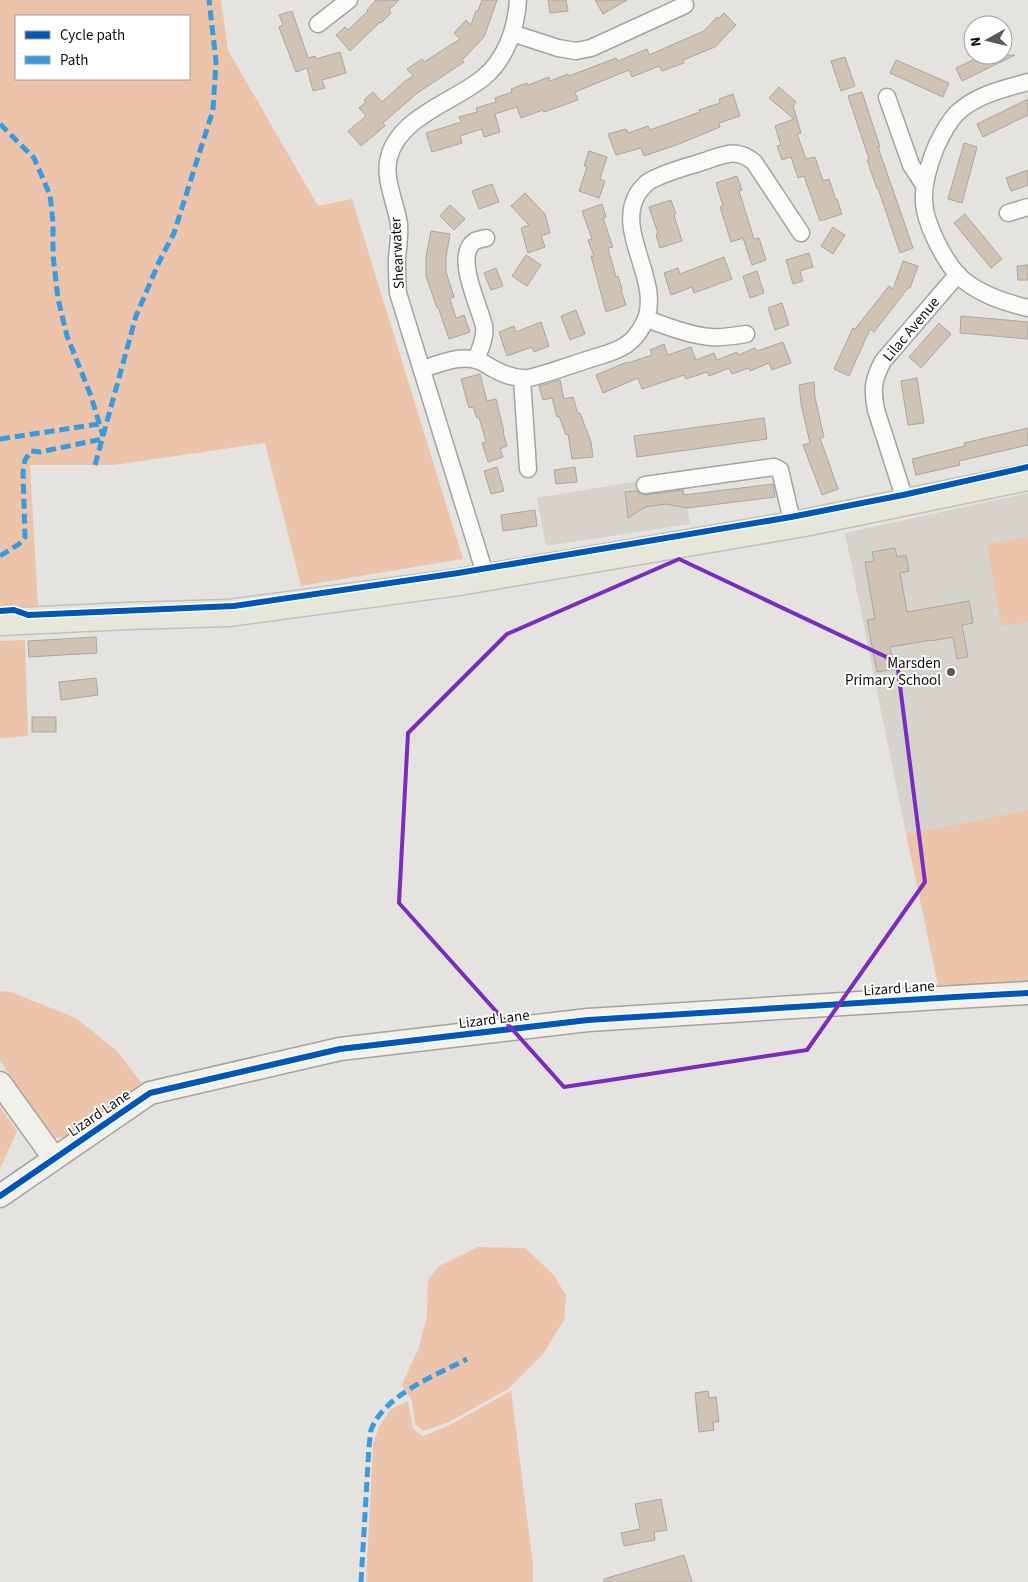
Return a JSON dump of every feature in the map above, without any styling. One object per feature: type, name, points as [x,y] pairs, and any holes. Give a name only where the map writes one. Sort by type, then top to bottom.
[{"type":"main road","points":[[0,622],[229,613],[486,577],[793,524],[906,503],[1028,477]]},
{"type":"street","name":"Shearwater","points":[[486,577],[398,293],[398,224],[388,172],[388,157],[394,144],[403,132],[422,116],[484,77],[498,62],[510,40],[518,0]]},
{"type":"street","points":[[318,24],[340,3]]},
{"type":"street","points":[[512,33],[558,48],[576,51],[591,48],[685,5]]},
{"type":"street","points":[[1028,82],[978,98],[956,115],[937,145],[924,185],[924,204],[931,227],[940,248],[958,274],[980,291],[1003,302],[1028,308]]},
{"type":"street","points":[[887,97],[911,165],[924,185]]},
{"type":"street","points":[[422,369],[459,359],[476,360],[508,376],[529,378],[625,346],[636,337],[644,324],[649,309],[649,293],[630,214],[636,197],[646,183],[722,154],[740,153],[754,162],[801,233]]},
{"type":"street","points":[[1008,213],[1028,207]]},
{"type":"street","points":[[476,360],[484,336],[484,327],[467,272],[466,262],[468,251],[474,242],[486,238]]},
{"type":"street","name":"Lilac Avenue","points":[[906,503],[876,410],[873,394],[874,377],[883,360],[958,274]]},
{"type":"street","points":[[646,318],[686,333],[710,337],[729,337],[746,334]]},
{"type":"street","points":[[522,378],[528,469]]},
{"type":"street","points":[[645,485],[774,467],[780,470],[793,524]]},
{"type":"street","name":"Lizard Lane","points":[[0,1196],[150,1093],[340,1049],[588,1020],[1028,993]]},
{"type":"street","points":[[0,1082],[54,1158]]},
{"type":"highlighted area","points":[[679,559],[897,662],[925,882],[807,1050],[564,1087],[399,903],[408,733],[507,634]]},
{"type":"shaded area","points":[[0,0],[221,0],[228,50],[318,206],[352,199],[463,559],[301,586],[265,443],[114,465],[30,465],[38,607],[0,608]]},
{"type":"shaded area","points":[[639,481],[683,485],[690,524],[546,546],[537,498]]},
{"type":"shaded area","name":"Marsden Primary School","points":[[1028,493],[1028,810],[906,834],[845,533]]},
{"type":"shaded area","points":[[1028,537],[1028,622],[1001,626],[987,544]]},
{"type":"shaded area","points":[[25,640],[28,736],[0,738],[0,641]]},
{"type":"shaded area","points":[[1028,810],[1028,984],[938,985],[906,834]]},
{"type":"shaded area","points":[[0,991],[11,992],[76,1018],[117,1051],[143,1085],[88,1124],[65,1137],[55,1138],[46,1134],[0,1060]]},
{"type":"shaded area","points":[[0,1107],[17,1131],[0,1169]]},
{"type":"shaded area","points":[[478,1247],[525,1248],[554,1275],[566,1296],[564,1320],[543,1354],[508,1389],[449,1422],[423,1431],[415,1424],[412,1401],[402,1385],[419,1347],[427,1316],[428,1280],[439,1266]]},
{"type":"shaded area","points":[[511,1391],[533,1565],[533,1582],[366,1582],[373,1444],[379,1427],[391,1409],[408,1401],[413,1429],[423,1436],[448,1426]]},
{"type":"building","points":[[376,0],[399,0],[389,10],[391,13],[350,51],[336,35],[345,27],[348,30],[368,11]]},
{"type":"building","points":[[482,0],[497,0],[484,37],[462,60],[464,62],[416,94],[383,123],[385,126],[361,146],[348,131],[366,116],[359,108],[366,102],[364,100],[373,92],[382,102],[413,76],[407,69],[422,59],[424,62],[460,39],[454,33],[466,20],[471,25]]},
{"type":"building","points":[[548,0],[566,0],[568,11],[550,13]]},
{"type":"building","points":[[595,0],[627,0],[603,14]]},
{"type":"building","points":[[292,11],[308,58],[315,56],[316,59],[340,52],[346,73],[322,80],[325,88],[313,91],[307,68],[296,72],[279,27],[283,25],[279,15]]},
{"type":"building","points":[[724,13],[736,25],[715,47],[683,60],[684,63],[662,71],[659,66],[632,77],[629,70],[575,92],[578,100],[544,112],[543,110],[521,118],[517,107],[495,114],[500,132],[484,137],[482,129],[460,136],[462,143],[432,152],[426,133],[461,122],[459,117],[477,112],[476,108],[496,102],[495,98],[512,92],[511,89],[549,77],[550,81],[568,74],[569,76],[616,58],[618,61],[647,49],[649,55],[704,31],[717,17],[718,19]]},
{"type":"building","points":[[845,57],[855,86],[841,91],[831,61]]},
{"type":"building","points":[[896,60],[949,83],[943,97],[890,73]]},
{"type":"building","points":[[963,65],[995,65],[962,81],[956,68]]},
{"type":"building","points":[[779,87],[796,102],[793,106],[801,133],[797,134],[806,159],[815,157],[823,181],[829,179],[842,214],[820,221],[804,176],[798,178],[791,157],[782,160],[777,146],[781,145],[775,126],[794,119],[769,98]]},
{"type":"building","points":[[862,92],[880,147],[878,147],[913,248],[900,253],[867,160],[869,159],[848,96]]},
{"type":"building","points":[[733,94],[740,116],[719,123],[720,127],[644,156],[641,148],[616,155],[608,134],[626,129],[628,133],[648,126],[650,130],[700,112],[699,110],[720,103],[719,99]]},
{"type":"building","points":[[1028,99],[1028,115],[983,137],[977,124]]},
{"type":"building","points":[[964,143],[977,147],[962,203],[948,199]]},
{"type":"building","points":[[589,151],[607,157],[600,179],[605,181],[599,198],[579,191],[587,167],[584,166]]},
{"type":"building","points":[[1028,170],[1028,185],[1011,191],[1006,178]]},
{"type":"building","points":[[737,176],[742,190],[739,191],[754,239],[759,238],[766,260],[752,265],[743,238],[731,242],[720,207],[723,206],[716,183]]},
{"type":"building","points":[[492,184],[499,202],[479,209],[472,191]]},
{"type":"building","points":[[525,193],[545,214],[550,233],[541,236],[545,247],[528,253],[521,228],[529,225],[511,206]]},
{"type":"building","points":[[671,200],[682,241],[660,248],[656,234],[658,233],[649,207]]},
{"type":"building","points":[[602,204],[606,217],[603,218],[613,247],[608,248],[626,305],[606,312],[591,256],[594,256],[588,240],[592,239],[582,211]]},
{"type":"building","points":[[450,205],[465,219],[454,230],[440,216]]},
{"type":"building","points":[[965,214],[1002,259],[991,268],[954,223]]},
{"type":"building","points":[[833,227],[845,235],[833,254],[821,246]]},
{"type":"building","points":[[431,231],[450,234],[446,257],[446,272],[454,297],[450,299],[456,318],[464,315],[470,332],[449,339],[426,276],[426,257]]},
{"type":"building","points":[[809,253],[813,267],[800,271],[803,281],[793,284],[786,260]]},
{"type":"building","points":[[526,255],[541,265],[527,286],[512,276]]},
{"type":"building","points":[[724,257],[732,279],[694,293],[692,287],[671,295],[664,273],[678,268],[680,274]]},
{"type":"building","points":[[903,261],[918,266],[910,288],[908,288],[874,332],[870,329],[849,376],[834,369],[853,328],[855,329],[889,286],[893,289]]},
{"type":"building","points":[[1028,265],[1028,280],[1018,280],[1017,266]]},
{"type":"building","points":[[496,268],[503,286],[491,290],[484,273]]},
{"type":"building","points":[[757,271],[764,293],[750,298],[743,276]]},
{"type":"building","points":[[782,303],[789,325],[775,330],[768,308]]},
{"type":"building","points":[[576,310],[585,334],[570,340],[561,316]]},
{"type":"building","points":[[961,316],[1028,322],[1028,339],[960,333]]},
{"type":"building","points":[[541,322],[549,346],[534,352],[532,347],[507,356],[499,332],[514,326],[516,332]]},
{"type":"building","points":[[939,323],[951,334],[921,368],[909,357]]},
{"type":"building","points":[[783,342],[791,363],[772,370],[769,363],[750,371],[749,368],[732,374],[729,368],[709,376],[707,372],[686,379],[684,375],[642,389],[638,378],[603,393],[596,375],[627,362],[652,355],[650,350],[664,344],[668,355],[691,347],[696,360],[714,353],[717,360],[737,352],[738,355],[755,348],[757,351]]},
{"type":"building","points":[[480,374],[487,401],[496,399],[507,446],[500,449],[503,457],[488,462],[482,443],[486,442],[479,417],[477,418],[473,407],[469,408],[461,379]]},
{"type":"building","points":[[917,378],[924,423],[908,425],[901,381]]},
{"type":"building","points":[[560,380],[564,399],[573,397],[578,414],[580,413],[591,442],[593,457],[572,459],[568,434],[566,435],[559,416],[557,417],[552,398],[543,400],[539,386]]},
{"type":"building","points":[[814,382],[815,398],[824,437],[820,438],[838,489],[822,495],[803,445],[810,443],[801,404],[799,385]]},
{"type":"building","points":[[764,418],[767,439],[637,457],[634,436]]},
{"type":"building","points":[[1028,428],[1028,445],[959,461],[960,465],[916,475],[912,459],[965,446],[964,443]]},
{"type":"building","points":[[497,467],[504,491],[491,494],[484,471]]},
{"type":"building","points":[[575,467],[577,482],[556,484],[554,470]]},
{"type":"building","points":[[773,484],[775,497],[687,508],[666,504],[645,507],[628,518],[625,492],[637,491],[646,495],[683,490],[684,495]]},
{"type":"building","points":[[535,510],[537,526],[503,531],[501,515]]},
{"type":"building","points":[[895,548],[897,557],[906,555],[909,571],[900,573],[907,612],[969,601],[973,623],[962,625],[968,657],[957,659],[953,637],[931,640],[890,647],[894,669],[877,672],[867,620],[875,619],[865,562],[874,561],[872,552]]},
{"type":"building","points":[[96,637],[97,653],[29,657],[28,641]]},
{"type":"building","points":[[96,678],[98,695],[61,700],[59,682]]},
{"type":"building","points":[[32,717],[56,717],[56,732],[32,732]]},
{"type":"building","points":[[708,1391],[709,1398],[716,1397],[719,1422],[713,1422],[714,1430],[699,1432],[695,1393]]},
{"type":"building","points":[[661,1499],[667,1530],[654,1532],[655,1540],[624,1546],[621,1533],[640,1529],[635,1504]]},
{"type":"building","points":[[684,1555],[692,1582],[604,1582],[604,1579]]},
{"type":"marked path","points":[[95,465],[136,316],[159,262],[174,233],[213,110],[216,61],[209,0]]},
{"type":"marked path","points":[[0,124],[34,158],[50,195],[53,222],[53,255],[58,299],[67,336],[91,396],[103,436]]},
{"type":"marked path","points":[[0,439],[99,424]]},
{"type":"marked path","points":[[0,556],[19,544],[25,537],[23,472],[25,460],[31,451],[40,452],[102,439]]},
{"type":"marked path","points":[[361,1582],[371,1430],[387,1406],[399,1396],[426,1379],[467,1359]]},
{"type":"cycle path","points":[[0,611],[14,610],[28,615],[234,606],[458,573],[791,517],[903,495],[1028,467]]},
{"type":"cycle path","points":[[0,1196],[150,1093],[340,1049],[588,1020],[1028,993]]},
{"type":"place","name":"Marsden Primary School","points":[[951,672]]}]
